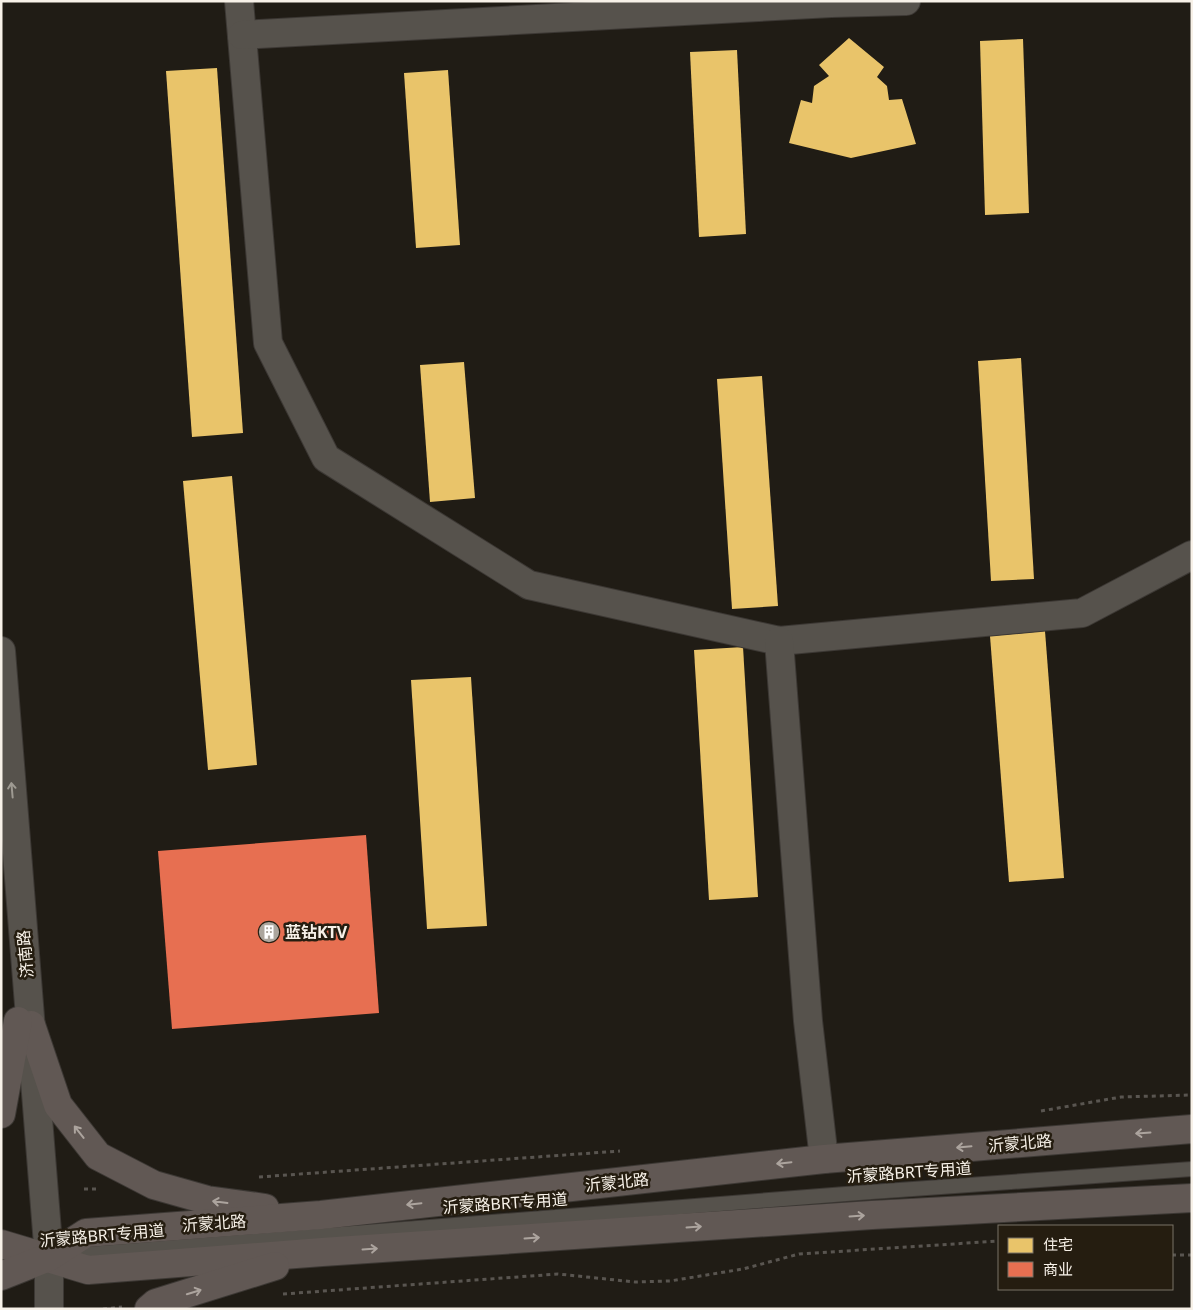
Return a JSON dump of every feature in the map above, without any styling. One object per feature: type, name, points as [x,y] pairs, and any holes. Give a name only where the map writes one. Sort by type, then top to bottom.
[{"type":"main road","points":[[1,1114],[24,1023]]},
{"type":"main road","points":[[24,1023],[58,1105],[98,1156],[154,1185],[207,1200],[321,1215]]},
{"type":"main road","name":"沂蒙北路","points":[[1,1276],[49,1257],[86,1233],[321,1215],[824,1159],[1192,1129]]},
{"type":"main road","points":[[1,1244],[88,1270],[322,1252],[881,1215],[1192,1198]]},
{"type":"main road","points":[[153,1306],[322,1252]]},
{"type":"street","points":[[239,1],[268,343],[326,458],[528,585],[779,642],[1082,613],[1192,555]]},
{"type":"street","points":[[242,35],[831,2],[906,1]]},
{"type":"street","points":[[779,642],[808,1021],[824,1159]]},
{"type":"street","name":"济南路","points":[[1,651],[24,1023],[30,1176],[49,1257],[50,1309]]},
{"type":"street","name":"济南路","points":[[1,816],[24,1023]]},
{"type":"lane","name":"沂蒙路BRT专用道","points":[[1,1259],[49,1257],[832,1195],[1192,1169]]},
{"type":"path","points":[[1036,1112],[1121,1097],[1192,1095]]},
{"type":"path","points":[[254,1178],[622,1151]]},
{"type":"path","points":[[84,1190],[102,1188]]},
{"type":"path","points":[[274,1295],[558,1274],[635,1282],[670,1281],[742,1268],[799,1254],[998,1241]]},
{"type":"path","points":[[1173,1256],[1192,1255]]},
{"type":"path","points":[[103,1309],[153,1306]]},
{"type":"building: 住宅","points":[[849,38],[884,67],[877,77],[887,86],[889,100],[902,99],[916,144],[851,158],[789,143],[801,100],[812,103],[814,86],[829,76],[819,65]]},
{"type":"building: 住宅","points":[[1023,39],[1029,213],[985,215],[980,41]]},
{"type":"building: 住宅","points":[[737,50],[746,234],[699,237],[690,52]]},
{"type":"building: 住宅","points":[[217,68],[243,433],[192,437],[166,71]]},
{"type":"building: 住宅","points":[[448,70],[460,245],[416,248],[404,73]]},
{"type":"building: 住宅","points":[[1021,358],[1034,579],[991,581],[978,361]]},
{"type":"building: 住宅","points":[[464,362],[475,498],[430,502],[420,365]]},
{"type":"building: 住宅","points":[[762,376],[778,606],[732,609],[717,379]]},
{"type":"building: 住宅","points":[[232,476],[257,765],[208,770],[183,481]]},
{"type":"building: 住宅","points":[[1045,631],[1064,878],[1009,882],[990,636]]},
{"type":"building: 住宅","points":[[743,647],[758,897],[709,900],[694,650]]},
{"type":"building: 住宅","points":[[471,677],[487,926],[427,929],[411,680]]},
{"type":"building: 商业","name":"蓝钻KTV","points":[[366,835],[379,1013],[172,1029],[158,851]]},
{"type":"place","name":"蓝钻KTV","points":[[269,932]]}]
